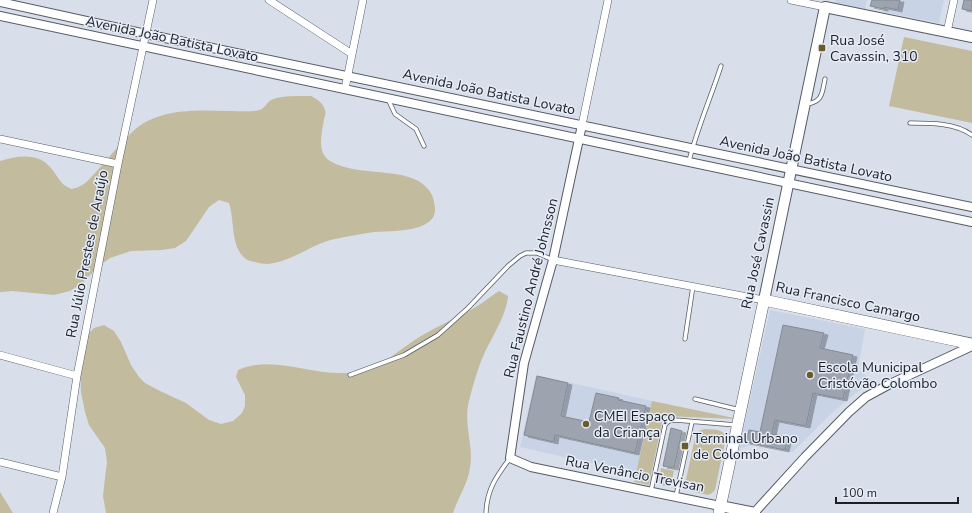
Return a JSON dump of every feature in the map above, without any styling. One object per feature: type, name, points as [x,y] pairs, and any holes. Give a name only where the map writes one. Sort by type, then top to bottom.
[{"type":"main road","points":[[826,3],[972,37]]},
{"type":"main road","name":"Rua José Cavassin","points":[[720,509],[826,3]]},
{"type":"main road","name":"Rua Francisco Camargo","points":[[764,300],[972,345]]},
{"type":"main road","name":"Rua Venâncio Trevisan","points":[[720,509],[755,513]]},
{"type":"street","name":"Rua Júlio Prestes de Araújo","points":[[53,513],[62,477],[78,376],[118,164],[153,0]]},
{"type":"street","points":[[269,0],[352,54]]},
{"type":"street","points":[[345,89],[363,0]]},
{"type":"street","points":[[582,125],[608,0]]},
{"type":"street","points":[[791,0],[826,3]]},
{"type":"street","points":[[947,32],[954,0]]},
{"type":"street","name":"Avenida João Batista Lovato","points":[[0,2],[972,207]]},
{"type":"street","name":"Avenida João Batista Lovato","points":[[0,16],[972,222]]},
{"type":"street","name":"Rua Faustino André Johnsson","points":[[510,458],[524,363],[553,260],[582,125]]},
{"type":"street","points":[[0,139],[118,164]]},
{"type":"street","points":[[746,174],[749,160]]},
{"type":"street","name":"Rua Francisco Camargo","points":[[553,260],[764,300]]},
{"type":"street","points":[[755,513],[832,429],[866,398],[890,384],[972,345]]},
{"type":"street","points":[[0,355],[78,376]]},
{"type":"street","name":"Rua Venâncio Trevisan","points":[[510,458],[531,467],[676,496],[720,509]]},
{"type":"street","points":[[0,462],[62,477]]},
{"type":"lane","points":[[689,162],[692,148],[721,66]]},
{"type":"lane","points":[[805,104],[814,103],[822,96],[825,79]]},
{"type":"lane","points":[[387,98],[395,114],[416,129],[424,146]]},
{"type":"lane","points":[[910,123],[932,123],[955,127],[972,135]]},
{"type":"lane","points":[[350,375],[404,355],[438,335],[468,308],[508,266],[520,256],[526,253],[537,253],[553,260]]},
{"type":"lane","points":[[685,339],[694,286]]},
{"type":"lane","points":[[695,399],[741,410]]},
{"type":"lane","points":[[651,491],[665,425],[670,420],[737,426]]},
{"type":"lane","points":[[676,496],[692,422]]},
{"type":"lane","points":[[486,513],[486,506],[495,478],[510,458]]},
{"type":"shaded area","points":[[836,0],[867,0],[865,9],[835,3]]},
{"type":"shaded area","points":[[886,0],[944,0],[939,23],[883,12]]},
{"type":"shaded area","points":[[904,37],[972,51],[972,123],[889,106]]},
{"type":"shaded area","points":[[311,96],[321,103],[325,111],[321,147],[326,157],[330,161],[341,166],[396,174],[419,182],[428,189],[434,200],[434,216],[429,222],[421,226],[401,231],[374,232],[326,241],[285,260],[276,263],[264,264],[248,260],[241,254],[235,241],[229,203],[219,200],[209,207],[186,241],[175,248],[131,251],[110,258],[99,266],[80,285],[70,291],[54,295],[13,291],[0,292],[0,161],[26,156],[39,159],[45,162],[62,183],[71,189],[79,187],[86,182],[138,127],[159,116],[170,113],[205,110],[257,111],[262,109],[275,98]]},
{"type":"shaded area","points":[[499,291],[508,296],[507,303],[499,324],[482,358],[467,409],[471,451],[470,468],[453,513],[106,513],[103,496],[107,462],[105,448],[89,425],[81,392],[80,357],[85,337],[94,328],[104,325],[114,331],[121,342],[131,365],[145,383],[186,403],[209,420],[221,424],[233,421],[242,413],[245,406],[245,395],[236,377],[238,370],[263,364],[290,366],[330,373],[349,373],[367,370],[388,359],[421,336],[477,306]]},
{"type":"shaded area","name":"Escola Municipal Cristóvão Colombo","points":[[770,310],[865,329],[858,369],[873,382],[856,393],[831,414],[793,452],[753,444],[739,449]]},
{"type":"shaded area","name":"CMEI Espaço da Criança","points":[[536,375],[652,401],[636,473],[520,447]]},
{"type":"shaded area","points":[[652,401],[734,419],[665,416],[663,418],[649,485],[634,482]]},
{"type":"shaded area","points":[[705,429],[720,431],[726,437],[715,490],[708,495],[690,491],[686,488],[685,484],[696,433]]},
{"type":"shaded area","points":[[661,468],[674,471],[670,485],[664,486],[659,483]]},
{"type":"shaded area","points":[[0,492],[13,513],[0,513]]},
{"type":"building","points":[[872,0],[900,0],[898,10],[870,6]]},
{"type":"building","points":[[964,0],[972,0],[972,11],[962,9]]},
{"type":"building","points":[[783,325],[824,333],[820,348],[853,355],[843,399],[813,393],[806,426],[775,420],[772,434],[788,437],[785,450],[746,442],[749,430],[760,432]]},
{"type":"building","points":[[537,376],[568,383],[561,416],[589,422],[596,393],[619,398],[618,400],[646,406],[635,453],[555,435],[554,442],[524,435]]},
{"type":"building","points":[[671,428],[682,431],[674,468],[663,466]]},
{"type":"place","name":"Rua José Cavassin, 310","points":[[822,48]]},
{"type":"place","name":"Escola Municipal Cristóvão Colombo","points":[[810,375]]},
{"type":"place","name":"CMEI Espaço da Criança","points":[[586,424]]},
{"type":"place","name":"Terminal Urbano de Colombo","points":[[685,446]]}]
